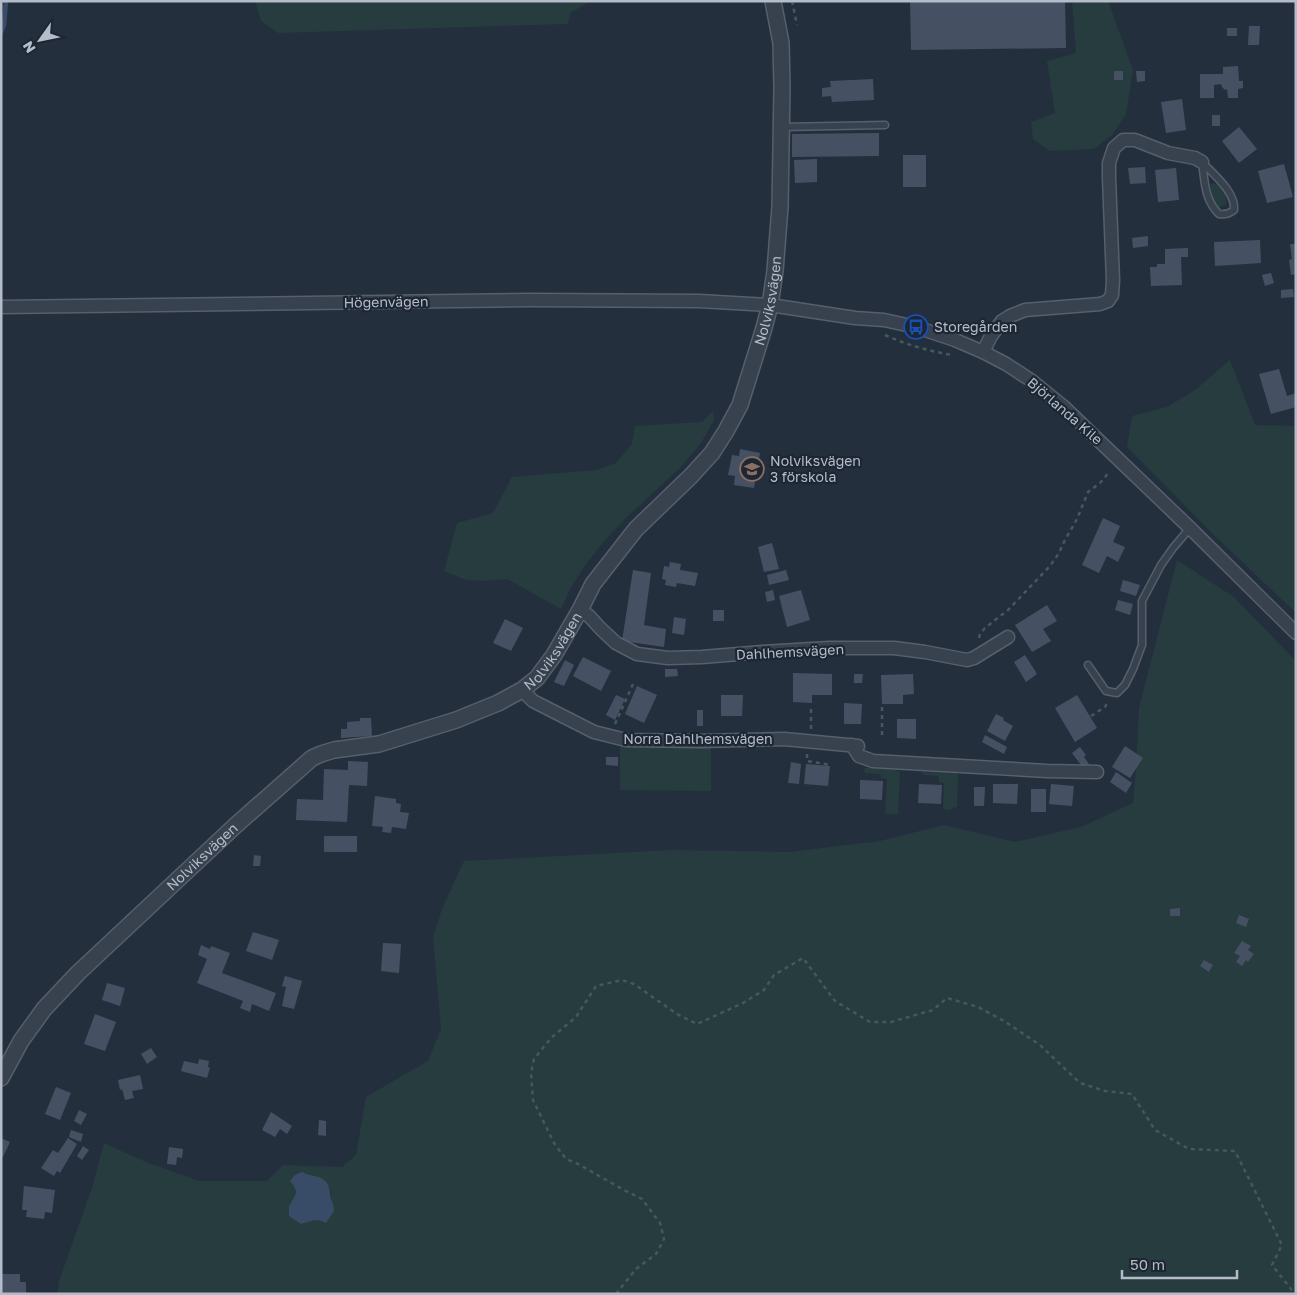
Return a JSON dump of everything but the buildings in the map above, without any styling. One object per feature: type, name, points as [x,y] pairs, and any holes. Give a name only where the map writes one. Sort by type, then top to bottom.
[{"type":"street","name":"Nolviksvägen","points":[[1,1078],[21,1042],[44,1009],[78,973],[236,825],[308,762],[321,754],[334,750],[379,744],[456,720],[498,703],[522,690],[537,678],[554,655],[593,584],[636,529],[712,453],[722,439],[740,405],[764,328],[770,305],[775,271],[780,206],[782,127],[781,43],[774,1]]},
{"type":"street","points":[[983,352],[991,336],[1002,321],[1010,316],[1025,310],[1100,304],[1108,301],[1112,295],[1114,280],[1109,178],[1110,163],[1114,148],[1118,144],[1123,140],[1136,140],[1168,154],[1195,158],[1202,162]]},
{"type":"street","name":"Högenvägen","points":[[1,307],[531,300],[699,301],[770,305]]},
{"type":"street","name":"Björlanda Kile","points":[[770,305],[855,318],[884,320],[916,327],[954,340],[1006,364],[1032,381],[1064,407],[1296,633]]},
{"type":"street","name":"Dahlhemsvägen","points":[[580,610],[589,616],[616,643],[637,654],[668,658],[830,648],[894,648],[967,660],[1008,638]]},
{"type":"street","name":"Norra Dahlhemsvägen","points":[[522,690],[533,701],[594,732],[626,740],[784,739],[855,745],[860,756],[873,761],[1097,772]]},
{"type":"lane","points":[[782,127],[886,125]]},
{"type":"lane","points":[[1202,162],[1229,191],[1234,205],[1234,210],[1230,213],[1219,214],[1209,202],[1202,162]]},
{"type":"lane","points":[[1088,665],[1106,691],[1117,693],[1126,685],[1142,645],[1142,601],[1161,565],[1190,528]]},
{"type":"path","points":[[792,1],[797,25]]},
{"type":"path","points":[[882,334],[924,350],[960,357]]},
{"type":"path","points":[[986,650],[979,638],[980,634],[1008,610],[1050,566],[1077,519],[1088,492],[1100,483],[1111,468]]},
{"type":"path","points":[[610,736],[633,684]]},
{"type":"path","points":[[1091,716],[1105,707],[1114,692]]},
{"type":"path","points":[[811,706],[807,761],[831,765]]},
{"type":"path","points":[[882,707],[882,738]]},
{"type":"path","points":[[616,1294],[636,1269],[656,1254],[664,1239],[660,1223],[642,1199],[566,1159],[554,1142],[533,1100],[531,1074],[534,1059],[551,1038],[576,1017],[596,986],[622,980],[634,984],[677,1014],[697,1024],[743,1003],[764,990],[774,975],[803,958],[834,1001],[870,1022],[891,1022],[933,1010],[946,998],[978,1007],[1040,1045],[1080,1083],[1105,1091],[1132,1094],[1155,1130],[1189,1149],[1234,1151],[1282,1245],[1272,1265],[1295,1294]]},
{"type":"green space","points":[[255,1],[591,1],[570,13],[568,24],[278,33],[261,21]]},
{"type":"green space","points":[[1072,1],[1108,1],[1133,70],[1126,114],[1113,134],[1094,149],[1050,151],[1033,139],[1031,122],[1055,113],[1047,61],[1076,53]]},
{"type":"green space","points":[[1213,183],[1222,188],[1225,194],[1226,204],[1223,206],[1219,207],[1213,200],[1210,185]]},
{"type":"green space","points":[[1230,360],[1255,425],[1296,426],[1296,613],[1214,535],[1127,447],[1132,416],[1167,407],[1195,390]]},
{"type":"green space","points":[[713,411],[714,420],[701,443],[681,467],[604,541],[570,589],[561,609],[507,579],[466,580],[444,571],[457,523],[493,513],[512,477],[597,470],[616,463],[632,444],[635,426],[702,422]]},
{"type":"green space","points":[[1177,560],[1234,597],[1296,661],[1296,1294],[57,1294],[59,1281],[93,1185],[104,1143],[146,1162],[199,1181],[267,1181],[283,1165],[342,1167],[356,1155],[366,1097],[428,1061],[441,1029],[433,937],[442,909],[464,861],[671,850],[789,852],[880,841],[944,825],[1015,842],[1081,827],[1133,803],[1139,708]],"holes":[[[308,1176],[316,1176],[331,1190],[333,1204],[319,1219],[301,1224],[289,1208],[296,1195],[295,1187]]]},
{"type":"green space","points":[[620,747],[711,748],[711,791],[620,790]]},
{"type":"green space","points":[[865,768],[888,769],[900,772],[898,814],[885,814],[887,779],[881,778],[880,774],[865,773]]},
{"type":"green space","points":[[922,772],[956,773],[958,776],[957,807],[950,810],[943,809],[944,783],[939,782],[939,776],[925,775]]},
{"type":"water","points":[[302,1172],[321,1178],[328,1185],[334,1211],[326,1223],[316,1220],[301,1224],[289,1216],[289,1207],[296,1192],[290,1181],[295,1175]]},
{"type":"waterway","points":[[1,32],[4,25],[6,1]]},
{"type":"place","name":"Storegården","points":[[916,327]]},
{"type":"place","name":"Nolviksvägen 3 förskola","points":[[752,469]]}]
